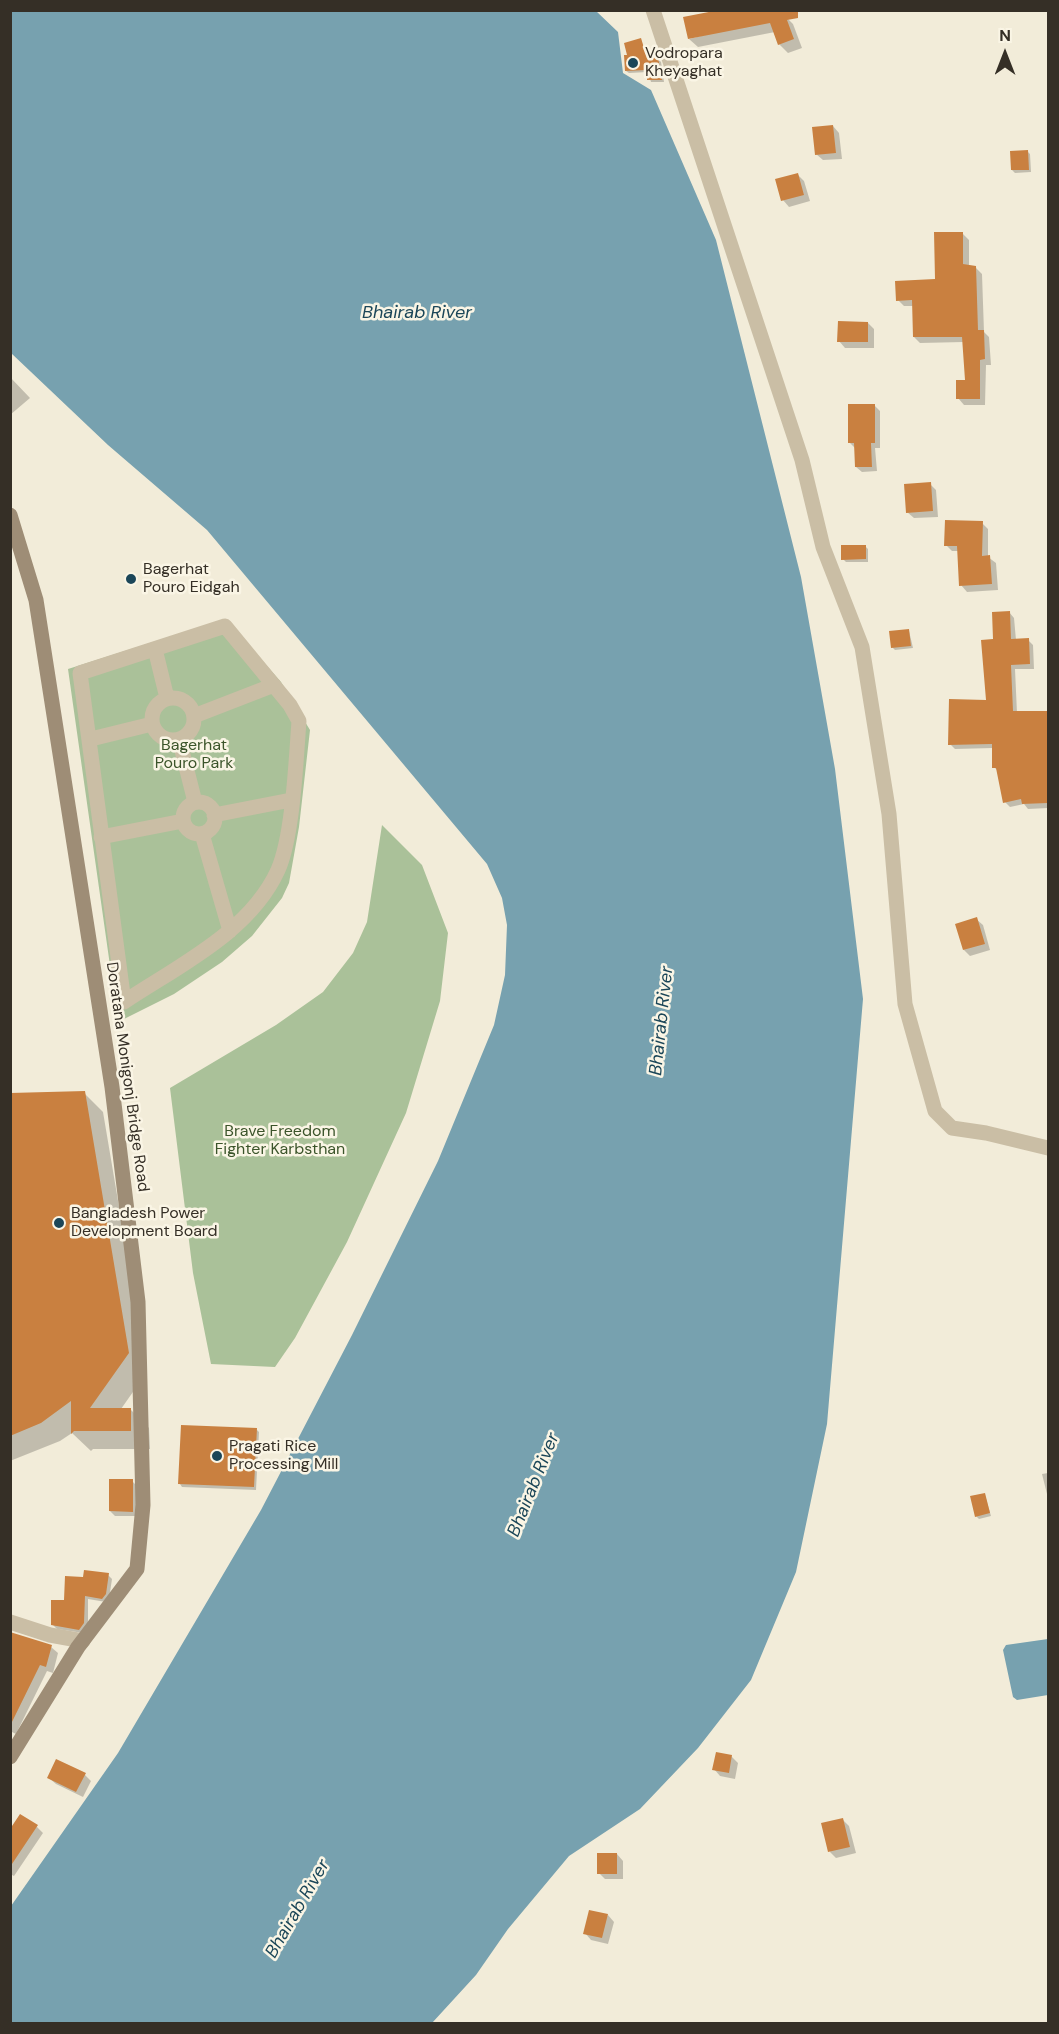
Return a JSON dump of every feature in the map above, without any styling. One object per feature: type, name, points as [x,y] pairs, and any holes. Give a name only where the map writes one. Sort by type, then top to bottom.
[{"type":"main road","name":"Doratana Monigonj Bridge Road","points":[[10,514],[36,600],[112,1087],[138,1302],[143,1505],[137,1569],[83,1641],[10,1757]]},
{"type":"street","points":[[653,10],[802,460],[823,547],[862,647],[890,814],[895,908],[905,1004],[935,1112],[952,1128],[986,1133],[1048,1148]]},
{"type":"street","points":[[225,626],[274,685],[299,721],[291,800],[278,869],[262,899],[230,931],[124,1002],[80,674],[155,649],[225,626]]},
{"type":"street","points":[[155,649],[167,698]]},
{"type":"street","points":[[194,716],[274,685]]},
{"type":"street","points":[[167,698],[182,699],[192,709],[194,716],[191,730],[179,739],[164,738],[158,734],[152,724],[155,707],[167,698]]},
{"type":"street","points":[[90,739],[152,724]]},
{"type":"street","points":[[179,739],[195,802]]},
{"type":"street","points":[[214,815],[291,800]]},
{"type":"street","points":[[195,802],[207,805],[214,815],[212,826],[202,834],[190,831],[183,821],[185,809],[195,802]]},
{"type":"street","points":[[101,837],[183,821]]},
{"type":"street","points":[[202,834],[230,931]]},
{"type":"street","points":[[10,1622],[50,1635],[83,1641]]},
{"type":"green space","name":"Bagerhat Pouro Park","points":[[226,619],[281,682],[310,730],[299,827],[289,883],[282,898],[252,936],[222,962],[174,994],[118,1022],[68,669]]},
{"type":"green space","name":"Brave Freedom Fighter Karbsthan","points":[[382,825],[422,865],[448,933],[440,1001],[406,1113],[347,1242],[295,1338],[275,1367],[211,1364],[193,1273],[170,1088],[276,1025],[323,992],[353,953],[367,922]]},
{"type":"water","name":"Bhairab River","points":[[11,10],[596,11],[618,32],[623,73],[651,90],[716,240],[801,577],[835,769],[863,999],[827,1424],[796,1572],[751,1680],[698,1748],[640,1809],[569,1856],[508,1929],[476,1975],[432,2023],[11,2023],[11,1906],[118,1753],[261,1510],[352,1335],[438,1161],[494,1025],[505,975],[507,925],[502,898],[487,864],[207,530],[108,445],[11,353]]},
{"type":"water","points":[[1048,1639],[1048,1695],[1017,1700],[1013,1697],[1003,1650],[1006,1645]]},
{"type":"building","points":[[719,10],[798,10],[798,18],[787,20],[794,39],[778,45],[770,23],[688,39],[683,17]]},
{"type":"building","points":[[641,38],[647,58],[658,57],[662,80],[647,80],[647,70],[625,71],[624,55],[627,55],[624,43]]},
{"type":"building","points":[[833,125],[836,153],[815,155],[812,127]]},
{"type":"building","points":[[1028,150],[1029,170],[1011,170],[1010,151]]},
{"type":"building","points":[[798,173],[804,195],[781,201],[775,179]]},
{"type":"building","points":[[934,232],[963,232],[963,264],[976,266],[978,330],[984,330],[985,359],[980,360],[980,399],[956,399],[956,380],[965,380],[962,337],[913,337],[912,300],[896,301],[895,281],[935,279]]},
{"type":"building","points":[[838,321],[868,322],[868,342],[837,342]]},
{"type":"building","points":[[848,404],[875,404],[875,443],[871,443],[872,467],[855,467],[854,443],[848,443]]},
{"type":"building","points":[[931,482],[933,511],[906,513],[904,484]]},
{"type":"building","points":[[945,520],[983,521],[982,556],[990,555],[992,584],[959,586],[957,546],[944,546]]},
{"type":"building","points":[[841,545],[866,545],[866,559],[841,560]]},
{"type":"building","points":[[1010,611],[1011,639],[1029,638],[1030,664],[1011,665],[1013,711],[1048,711],[1048,803],[1022,804],[1021,799],[1003,803],[996,768],[992,768],[992,744],[948,745],[949,699],[986,700],[981,640],[993,639],[992,612]]},
{"type":"building","points":[[909,629],[911,646],[891,648],[889,631]]},
{"type":"building","points":[[977,917],[985,944],[963,950],[955,924]]},
{"type":"building","name":"Bangladesh Power Development Board","points":[[85,1091],[129,1353],[90,1408],[131,1408],[131,1431],[74,1431],[71,1434],[71,1401],[41,1423],[10,1436],[10,1093]]},
{"type":"building","name":"Pragati Rice Processing Mill","points":[[181,1425],[257,1428],[254,1487],[178,1484]]},
{"type":"building","points":[[109,1479],[133,1479],[133,1512],[109,1511]]},
{"type":"building","points":[[985,1493],[990,1513],[975,1517],[970,1496]]},
{"type":"building","points":[[84,1570],[109,1573],[106,1594],[102,1599],[85,1596],[84,1623],[79,1630],[51,1625],[51,1600],[64,1600],[65,1576],[83,1577]]},
{"type":"building","points":[[10,1632],[52,1645],[46,1667],[40,1665],[10,1726]]},
{"type":"building","points":[[716,1752],[732,1755],[729,1773],[712,1770]]},
{"type":"building","points":[[56,1759],[86,1773],[76,1792],[47,1778]]},
{"type":"building","points":[[20,1814],[38,1825],[10,1867],[10,1829]]},
{"type":"building","points":[[843,1818],[850,1847],[828,1852],[821,1823]]},
{"type":"building","points":[[597,1853],[617,1853],[617,1874],[597,1874]]},
{"type":"building","points":[[589,1910],[608,1914],[602,1938],[583,1934]]},
{"type":"place","name":"Vodropara Kheyaghat","points":[[633,63]]},
{"type":"place","name":"Bagerhat Pouro Eidgah","points":[[131,579]]},
{"type":"place","name":"Bangladesh Power Development Board","points":[[59,1223]]},
{"type":"place","name":"Pragati Rice Processing Mill","points":[[217,1456]]}]
